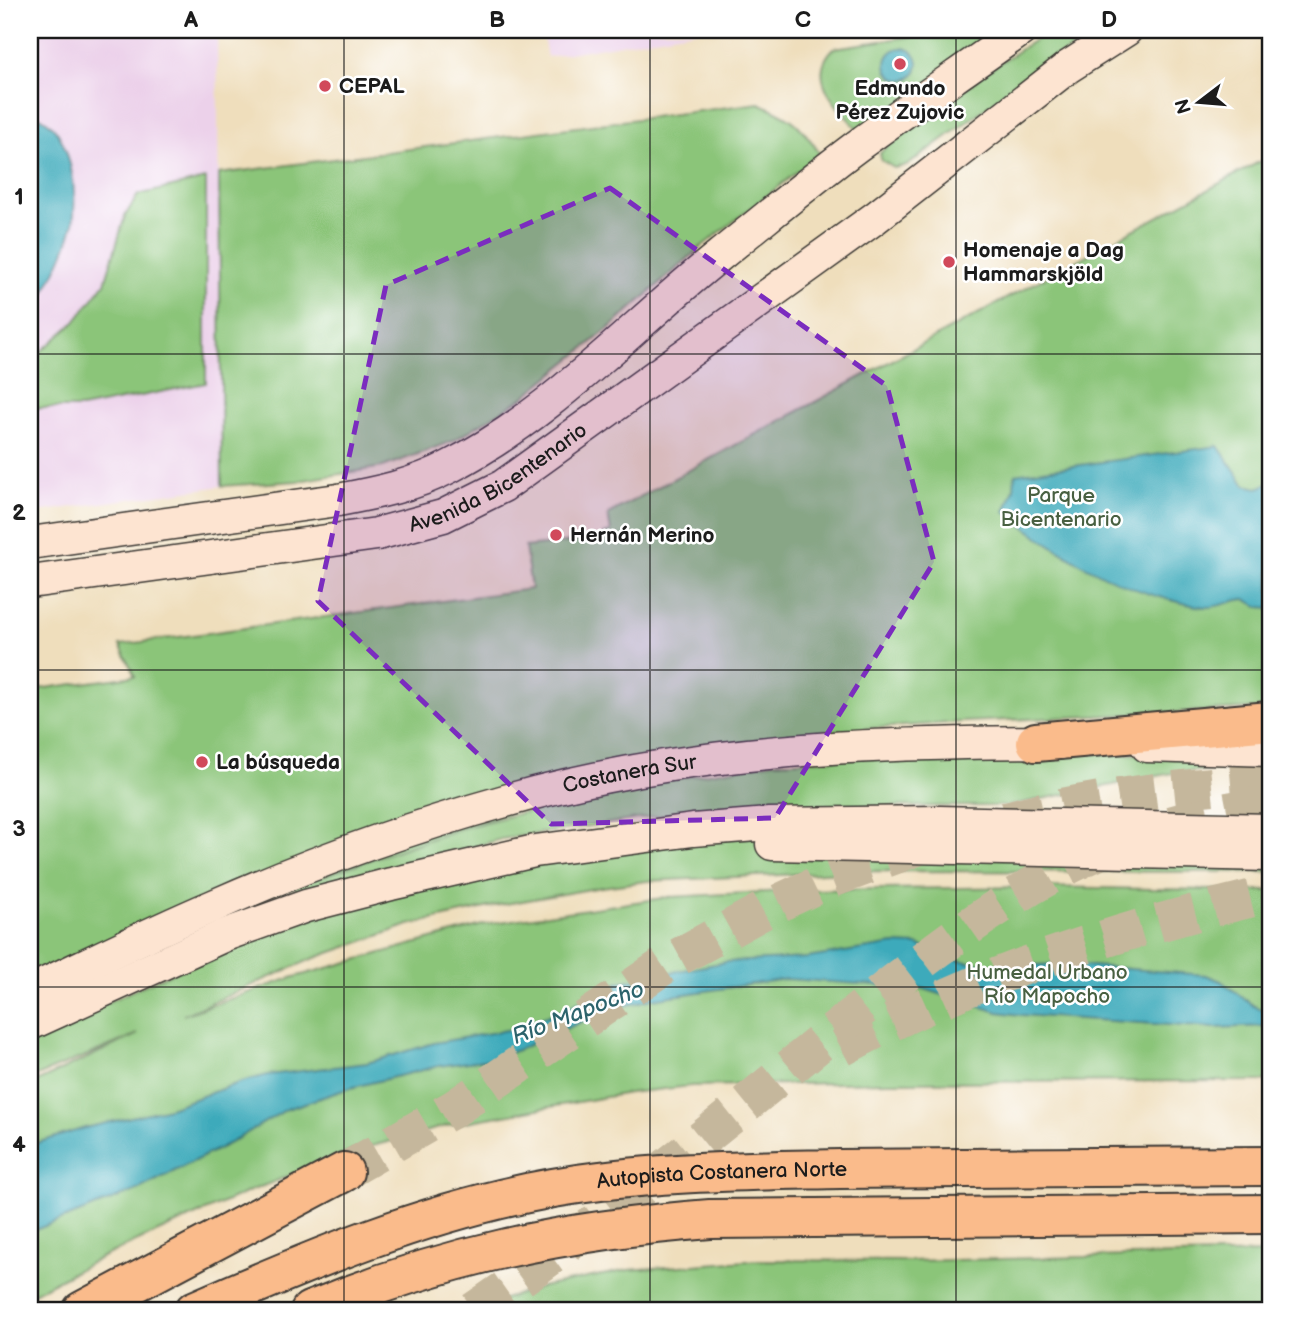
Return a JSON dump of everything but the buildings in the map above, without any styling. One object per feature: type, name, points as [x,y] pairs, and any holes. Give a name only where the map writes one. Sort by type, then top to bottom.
[{"type":"highway","points":[[1036,742],[1270,721]]},
{"type":"highway","name":"Autopista Costanera Norte","points":[[194,1311],[315,1259],[418,1222],[509,1197],[594,1181],[754,1171],[1270,1166]]},
{"type":"highway","points":[[82,1311],[344,1172]]},
{"type":"highway","name":"Autopista Costanera Norte","points":[[310,1311],[371,1287],[486,1252],[539,1240],[646,1224],[724,1219],[1270,1214]]},
{"type":"main road","name":"Avenida Bicentenario","points":[[30,542],[338,500],[398,486],[447,468],[477,452],[551,401],[604,358],[714,260],[855,147],[1021,30]]},
{"type":"main road","name":"Avenida Bicentenario","points":[[30,582],[377,534],[443,516],[503,486],[895,202],[1068,67],[1126,30]]},
{"type":"main road","name":"Costanera Sur","points":[[30,991],[211,906],[286,876],[506,800],[631,771],[808,748],[1036,742],[1270,750]]},
{"type":"main road","points":[[30,1024],[225,936],[306,906],[535,851],[693,830],[769,824],[940,822],[1270,830]]},
{"type":"main road","points":[[610,841],[1270,855]]},
{"type":"highlighted area","points":[[610,188],[887,386],[934,562],[775,818],[551,824],[318,601],[386,285]]},
{"type":"shaded area","points":[[30,30],[217,30],[222,486],[30,513]]},
{"type":"shaded area","points":[[542,30],[700,30],[547,57]]},
{"type":"green space","points":[[954,30],[998,30],[861,133],[828,93],[822,71],[825,59],[834,48]]},
{"type":"green space","points":[[1050,30],[1099,30],[1025,79],[908,165],[894,168],[881,160],[880,153],[888,145],[992,68]]},
{"type":"green space","points":[[759,103],[794,122],[820,154],[701,247],[613,325],[524,397],[453,441],[383,467],[298,481],[222,486],[219,174]]},
{"type":"green space","name":"Parque Bicentenario","points":[[1270,156],[1270,708],[963,722],[804,733],[685,752],[30,977],[30,690],[135,676],[120,645],[531,589],[525,547],[603,539],[604,534],[611,532],[608,514]]},
{"type":"green space","points":[[206,179],[206,383],[81,408],[30,408],[30,361],[75,322],[105,283],[125,216],[138,195]]},
{"type":"green space","points":[[1037,750],[1270,760],[1270,765],[1173,773],[1007,806],[707,809],[502,839],[297,895],[294,886],[459,829],[615,789],[773,762]]},
{"type":"green space","name":"Humedal Urbano Río Mapocho","points":[[691,836],[1270,841],[1270,872],[867,871],[647,881],[494,906],[409,925],[312,959],[183,1015],[291,978],[486,924],[670,897],[802,890],[1040,887],[1270,891],[1270,1081],[888,1082],[691,1086],[629,1093],[454,1124],[354,1151],[250,1191],[100,1258],[30,1295],[30,1085],[138,1034],[30,1079],[30,1037],[218,952],[345,902]]},
{"type":"green space","points":[[1270,1253],[1270,1311],[467,1311],[541,1287],[628,1270],[759,1260],[907,1261]]},
{"type":"water","points":[[902,48],[913,53],[918,64],[913,75],[902,80],[891,75],[886,64],[891,53]]},
{"type":"water","points":[[30,114],[44,119],[55,129],[63,143],[72,177],[74,210],[71,233],[62,257],[50,283],[30,311]]},
{"type":"water","points":[[1218,446],[1245,485],[1258,488],[1270,483],[1270,608],[1259,607],[1245,599],[1213,607],[1198,606],[1148,594],[1104,576],[1063,553],[1005,512],[1014,489],[1015,474]]},
{"type":"water","name":"Río Mapocho","points":[[894,944],[917,945],[958,960],[1001,966],[1067,964],[1206,975],[1221,981],[1254,1006],[1270,1012],[1270,1026],[1214,1028],[1021,1015],[998,1012],[921,988],[786,979],[652,999],[608,1010],[499,1058],[439,1066],[350,1088],[287,1109],[230,1143],[135,1191],[30,1232],[30,1145],[85,1128],[169,1108],[268,1075],[367,1063],[434,1043],[513,1029],[563,1010],[620,982],[726,962],[807,958]]},
{"type":"tunnel","points":[[1006,820],[1137,794],[1270,781]]},
{"type":"tunnel","points":[[474,1311],[613,1209],[932,953],[1031,886],[1136,836],[1202,817],[1270,804]]},
{"type":"tunnel","points":[[344,1172],[455,1108],[671,961],[766,909],[821,883],[925,844]]},
{"type":"tunnel","points":[[841,1048],[892,1022],[997,976],[1105,939],[1270,894]]},
{"type":"place","name":"Edmundo Pérez Zujovic","points":[[900,64]]},
{"type":"place","name":"CEPAL","points":[[325,86]]},
{"type":"place","name":"Homenaje a Dag Hammarskjöld","points":[[949,262]]},
{"type":"place","name":"Hernán Merino","points":[[556,535]]},
{"type":"place","name":"La búsqueda","points":[[202,762]]}]
